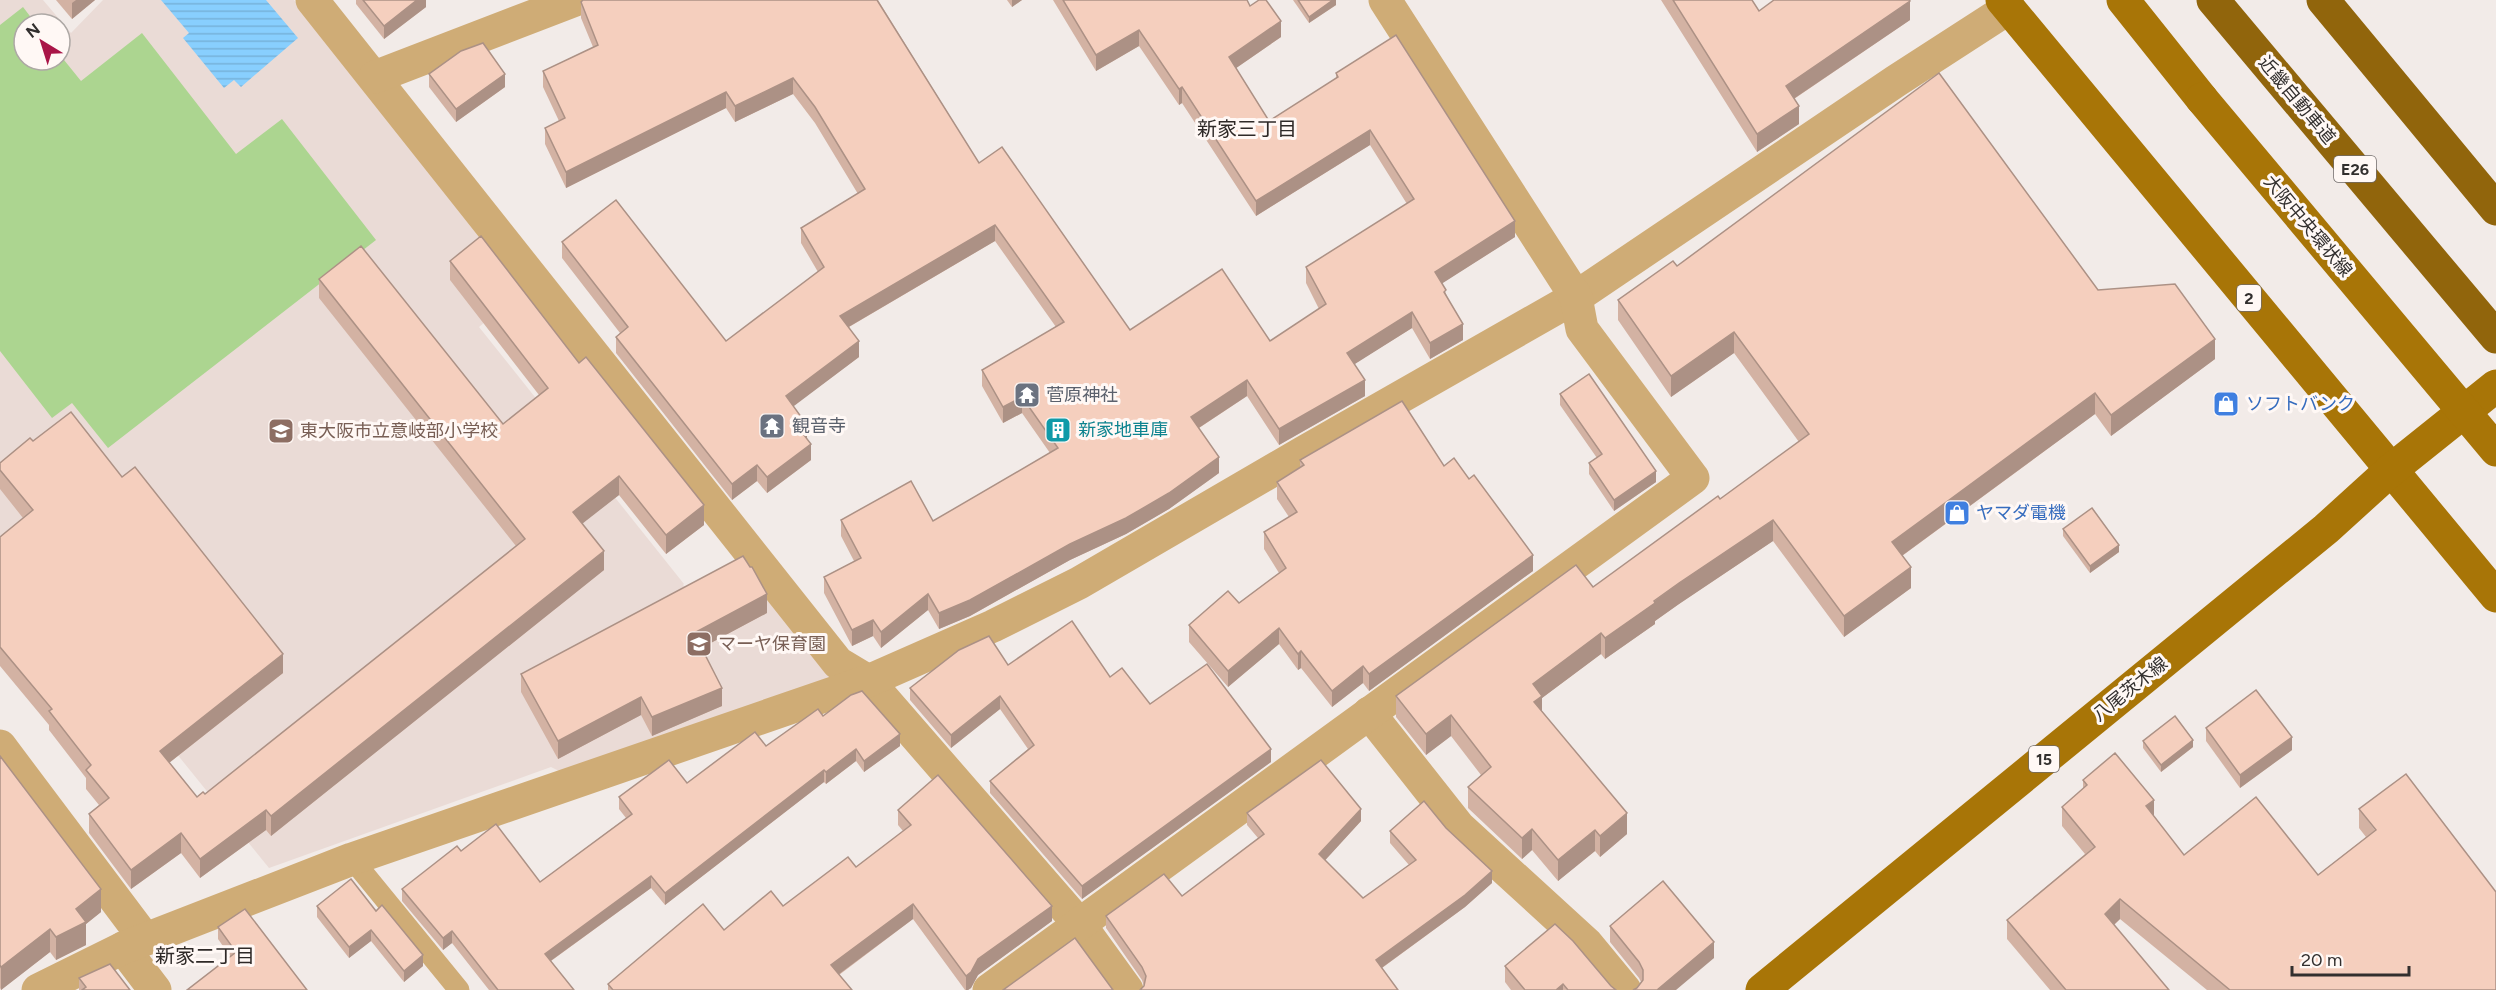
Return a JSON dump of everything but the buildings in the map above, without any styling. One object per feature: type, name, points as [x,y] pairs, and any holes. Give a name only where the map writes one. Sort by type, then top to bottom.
[{"type":"highway","name":"近畿自動車道","points":[[2213,0],[2496,337]]},
{"type":"highway","points":[[2323,0],[2496,209]]},
{"type":"highway","points":[[2349,0],[2455,133],[2496,193]]},
{"type":"main road","name":"大阪中央環状線","points":[[2122,0],[2496,450]]},
{"type":"main road","name":"2","points":[[2006,4],[2496,596]]},
{"type":"main road","name":"八尾茨木線","points":[[1762,990],[2316,536],[2391,470],[2496,386]]},
{"type":"street","points":[[312,0],[838,663],[868,681],[1080,925],[1127,990]]},
{"type":"street","points":[[375,77],[575,0]]},
{"type":"street","points":[[989,990],[1693,478],[1582,330],[1576,297],[1385,0]]},
{"type":"street","points":[[38,990],[134,943],[352,859],[868,681],[993,626],[1079,583],[1576,297],[2006,4]]},
{"type":"street","points":[[1369,713],[1459,827],[1587,944],[1625,990]]},
{"type":"street","points":[[0,746],[134,943],[155,990]]},
{"type":"lane","points":[[352,859],[459,990]]},
{"type":"shaded area","name":"東大阪市立意岐部小学校","points":[[0,0],[43,0],[53,12],[12,12],[12,72],[72,72],[72,32],[103,0],[294,0],[525,288],[479,327],[683,585],[687,589],[746,559],[832,678],[561,772],[551,767],[269,868],[0,535]]},
{"type":"green space","points":[[23,7],[27,12],[17,12]]},
{"type":"green space","points":[[12,16],[12,72],[72,72],[72,70],[81,81],[142,33],[236,154],[282,119],[376,240],[108,448],[72,403],[52,418],[0,351],[0,25]]},
{"type":"water","points":[[161,0],[266,0],[298,38],[241,87],[234,80],[224,88],[183,38],[189,33]]},
{"type":"place","name":"菅原神社","points":[[1027,395]]},
{"type":"place","name":"ソフトバンク","points":[[2226,404]]},
{"type":"place","name":"観音寺","points":[[772,426]]},
{"type":"place","name":"新家地車庫","points":[[1058,430]]},
{"type":"place","name":"東大阪市立意岐部小学校","points":[[281,431]]},
{"type":"place","name":"ヤマダ電機","points":[[1957,513]]},
{"type":"place","name":"マーヤ保育園","points":[[699,644]]},
{"type":"district","name":"新家三丁目","points":[[1247,129]]},
{"type":"district","name":"新家二丁目","points":[[205,956]]}]
